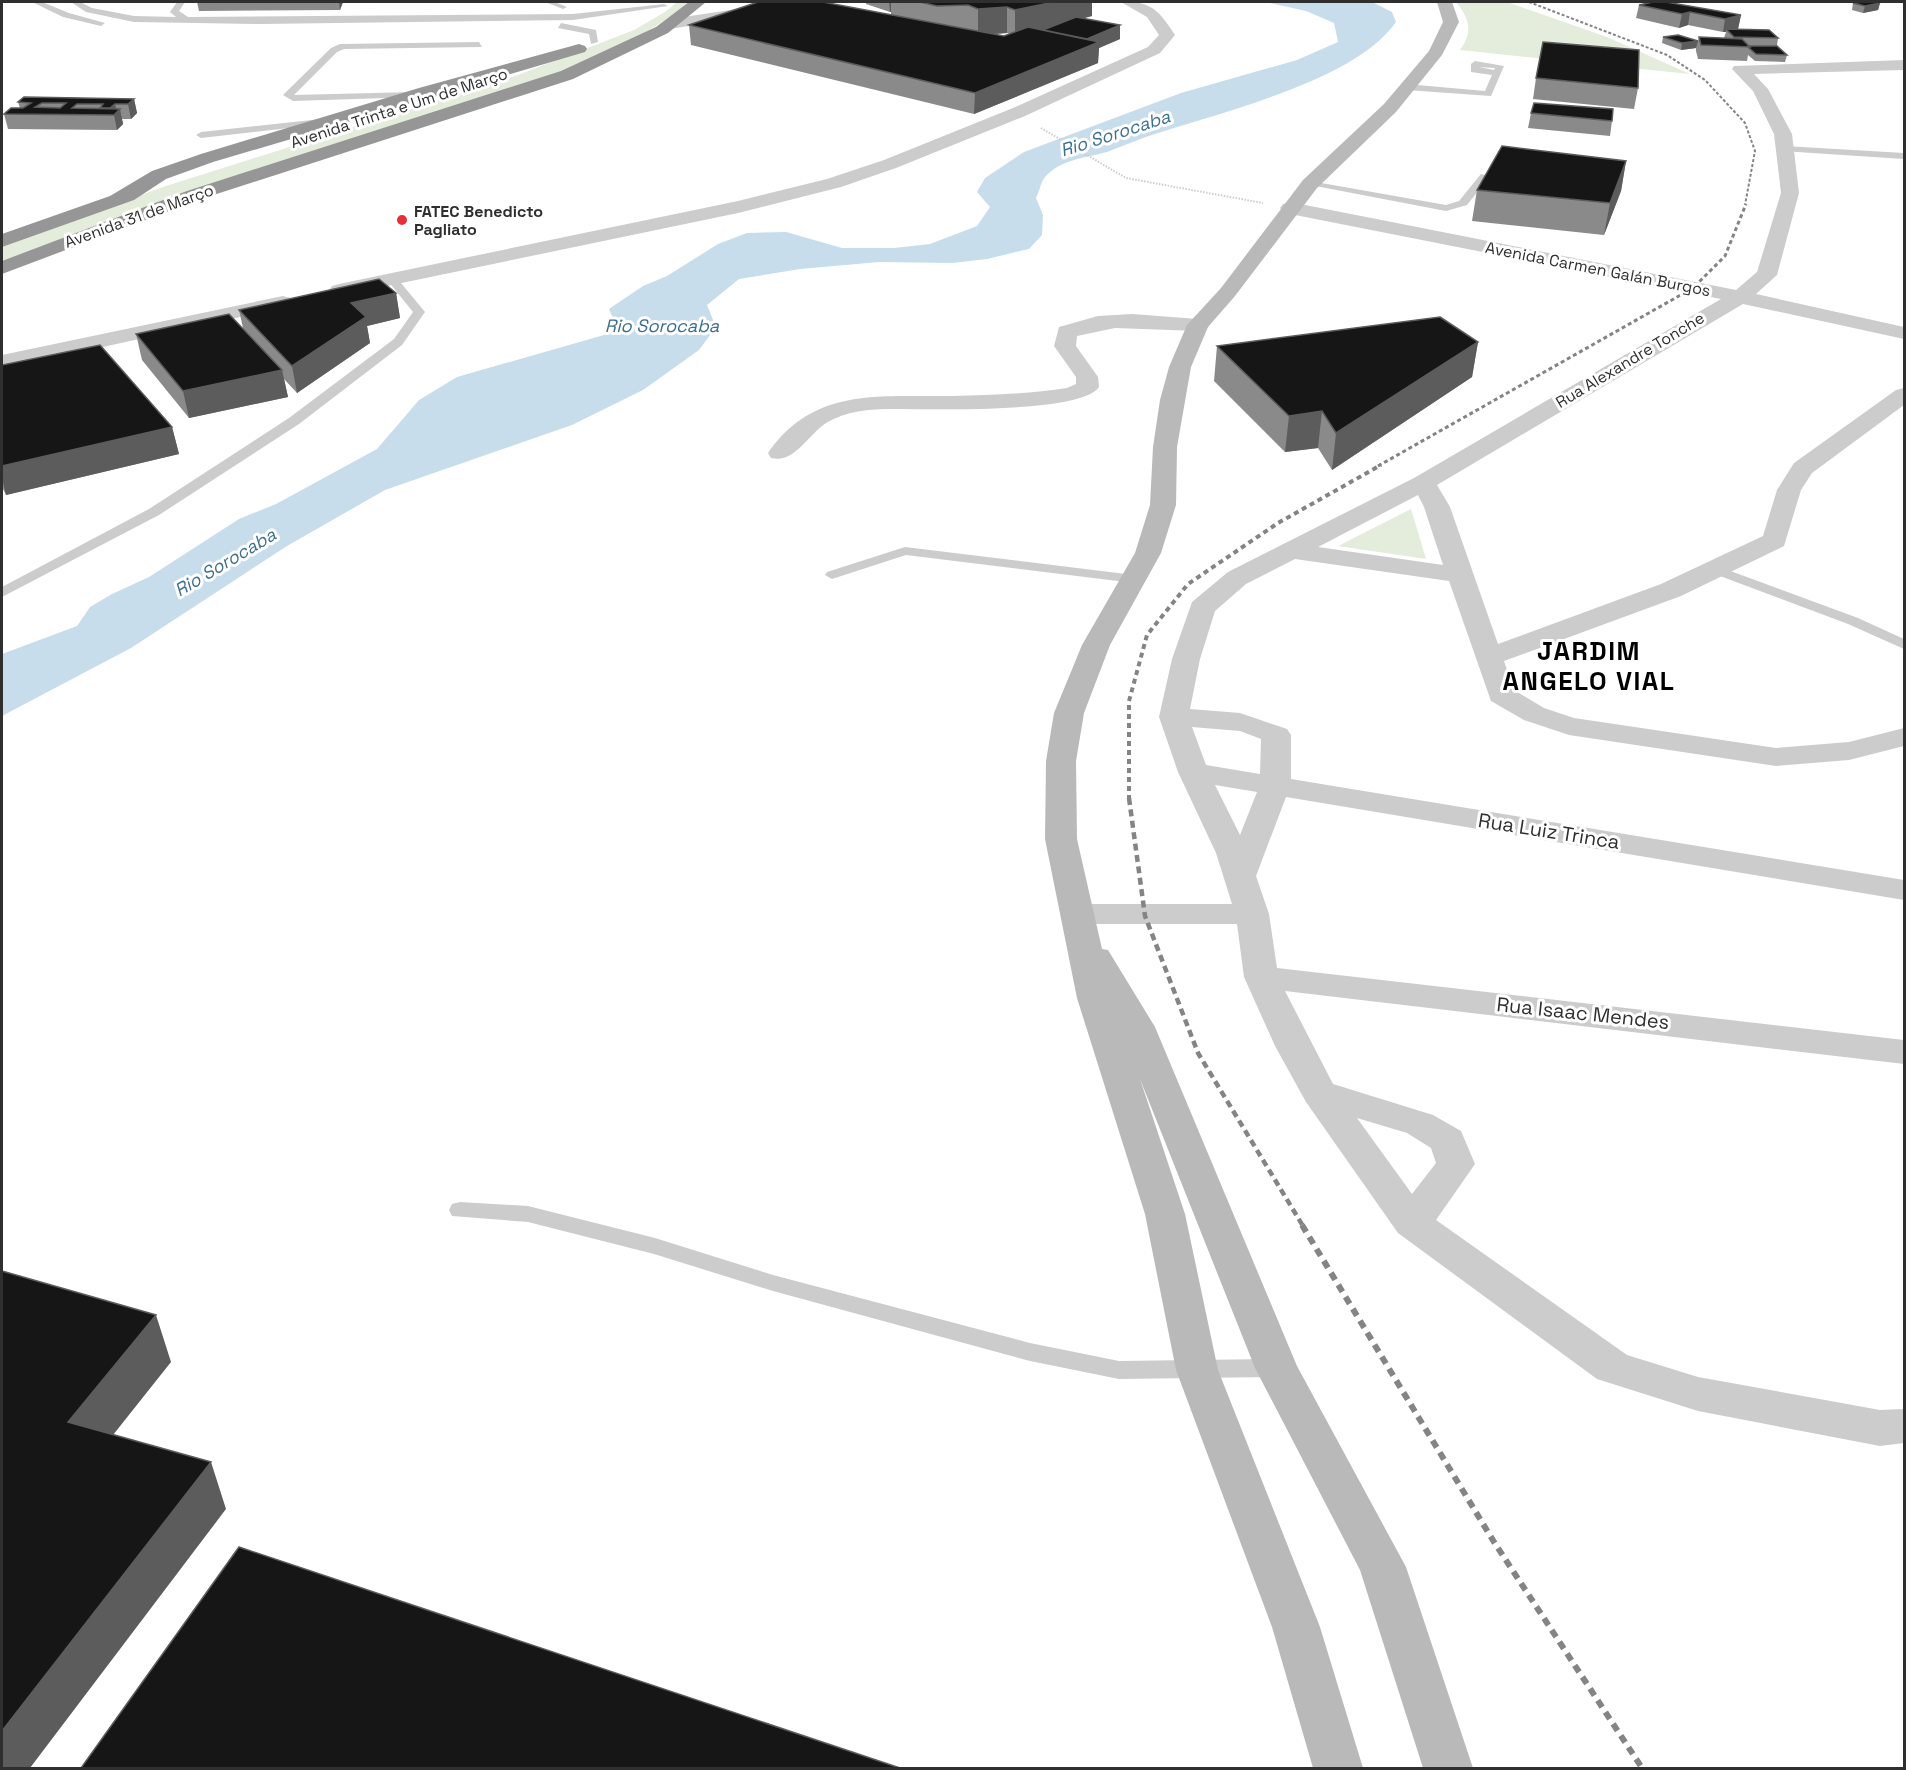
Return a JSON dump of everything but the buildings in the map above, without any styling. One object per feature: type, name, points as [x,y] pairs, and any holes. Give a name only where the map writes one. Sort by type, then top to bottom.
[{"type":"highway","name":"Avenida Trinta e Um de Março","points":[[277,168],[567,75],[608,58],[670,24],[698,2]]},
{"type":"highway","name":"Avenida Trinta e Um de Março","points":[[162,184],[586,46],[623,29],[666,4]]},
{"type":"highway","points":[[117,199],[159,175],[414,95],[586,46]]},
{"type":"highway","name":"Avenida 31 de Março","points":[[2,268],[97,230],[277,168]]},
{"type":"highway","name":"Avenida 31 de Março","points":[[2,241],[55,220],[162,184]]},
{"type":"main road","points":[[1338,1768],[1296,1627],[1197,1370],[1165,1214],[1095,998],[1061,839],[1060,761],[1069,713],[1096,645],[1148,553],[1163,506],[1165,447],[1172,400],[1180,367],[1198,326],[1228,292],[1310,184],[1390,108],[1436,52],[1451,22],[1445,2]]},
{"type":"main road","points":[[2,235],[55,220]]},
{"type":"main road","points":[[1081,925],[1137,1027],[1276,1368],[1383,1567],[1448,1768]]},
{"type":"street","points":[[670,24],[740,7],[810,2]]},
{"type":"street","points":[[323,294],[738,207],[834,183],[890,164],[1018,112],[1154,50],[1167,35],[1153,14],[1129,2]]},
{"type":"street","name":"Rua Alexandre Tonche","points":[[1174,717],[1186,659],[1202,608],[1236,578],[1294,551],[1423,483],[1740,297],[1767,275],[1790,194],[1785,149],[1783,134],[1760,90],[1740,69],[1905,65]]},
{"type":"street","name":"Avenida Carmen Galán Burgos","points":[[1290,208],[1740,297],[1905,333]]},
{"type":"street","points":[[2,362],[300,299]]},
{"type":"street","points":[[780,453],[790,441],[816,419],[849,404],[882,400],[951,403],[1059,396],[1081,392],[1088,387],[1087,377],[1065,346],[1068,332],[1082,325],[1148,321],[1198,326]]},
{"type":"street","points":[[1488,657],[1671,590],[1717,570],[1775,540],[1779,517],[1789,490],[1803,468],[1905,395]]},
{"type":"street","points":[[1423,483],[1437,507],[1501,695],[1534,714],[1569,726],[1776,757],[1848,751],[1905,737]]},
{"type":"street","points":[[1294,551],[1460,575]]},
{"type":"street","points":[[1240,875],[1275,786],[1276,735],[1259,726],[1241,721],[1174,717],[1192,772],[1232,853],[1240,875],[1252,914],[1261,977],[1293,1046],[1319,1093],[1412,1223],[1612,1367],[1698,1394],[1880,1428],[1905,1426]]},
{"type":"street","name":"Rua Luiz Trinca","points":[[1192,772],[1905,890]]},
{"type":"street","points":[[1081,925],[1252,914]]},
{"type":"street","name":"Rua Isaac Mendes","points":[[1261,977],[1905,1052]]},
{"type":"street","points":[[1319,1093],[1420,1124],[1447,1140],[1456,1164],[1412,1223]]},
{"type":"lane","points":[[36,2],[66,15],[89,21],[119,24],[559,26],[593,32],[586,46]]},
{"type":"lane","points":[[75,2],[89,10],[107,15],[186,20],[573,17],[666,4]]},
{"type":"lane","points":[[181,2],[174,12],[186,20]]},
{"type":"lane","points":[[549,2],[563,7]]},
{"type":"lane","points":[[414,95],[293,98],[288,95],[334,50],[343,46],[479,45]]},
{"type":"lane","points":[[1406,87],[1488,94],[1498,73]]},
{"type":"lane","points":[[201,135],[332,120]]},
{"type":"lane","points":[[1785,149],[1905,156]]},
{"type":"lane","points":[[1310,184],[1446,208],[1463,203],[1485,176]]},
{"type":"lane","points":[[2,593],[154,512],[294,421],[398,342],[419,312],[392,279]]},
{"type":"lane","points":[[832,575],[905,551],[1134,579]]},
{"type":"lane","points":[[1717,570],[1853,621],[1905,645]]},
{"type":"lane","points":[[460,1210],[528,1214],[643,1243],[773,1283],[1030,1352],[1119,1370],[1276,1368]]},
{"type":"path","points":[[1053,137],[1126,178],[1290,208]]},
{"type":"green space","points":[[677,2],[690,2],[656,26],[582,64],[503,93],[191,193],[2,263],[2,245],[166,186],[518,75],[634,30],[665,12]]},
{"type":"green space","points":[[1456,2],[1507,2],[1607,37],[1690,74],[1460,50],[1467,37],[1468,26]]},
{"type":"green space","points":[[1411,509],[1426,559],[1338,546]]},
{"type":"water","name":"Rio Sorocaba","points":[[1266,2],[1372,2],[1392,12],[1396,22],[1377,43],[1319,78],[1285,92],[1107,152],[1058,166],[1045,177],[1036,198],[1043,215],[1042,235],[1029,249],[987,259],[952,263],[879,262],[800,269],[739,279],[707,305],[716,327],[699,350],[643,390],[572,425],[385,490],[287,546],[131,648],[2,716],[2,654],[77,626],[90,607],[149,577],[239,519],[276,504],[377,449],[419,400],[457,377],[604,335],[614,321],[609,309],[643,286],[667,276],[718,244],[747,233],[786,232],[842,248],[894,248],[930,244],[977,226],[990,207],[977,192],[985,178],[1024,152],[1181,93],[1297,60],[1338,42],[1334,23],[1306,11]]},
{"type":"railway","points":[[1529,2],[1667,55],[1705,80],[1745,123],[1755,151],[1745,205]]},
{"type":"railway","points":[[1378,466],[1693,288],[1725,256],[1746,204]]},
{"type":"railway","points":[[1129,798],[1129,701],[1147,635],[1188,584],[1278,523],[1381,465]]},
{"type":"railway","points":[[1129,798],[1145,916],[1198,1053],[1303,1226]]},
{"type":"railway","points":[[1302,1225],[1494,1542],[1642,1768]]},
{"type":"place","name":"FATEC Benedicto Pagliato","points":[[402,220]]},
{"type":"district","name":"JARDIM ANGELO VIAL","points":[[1589,666]]}]
